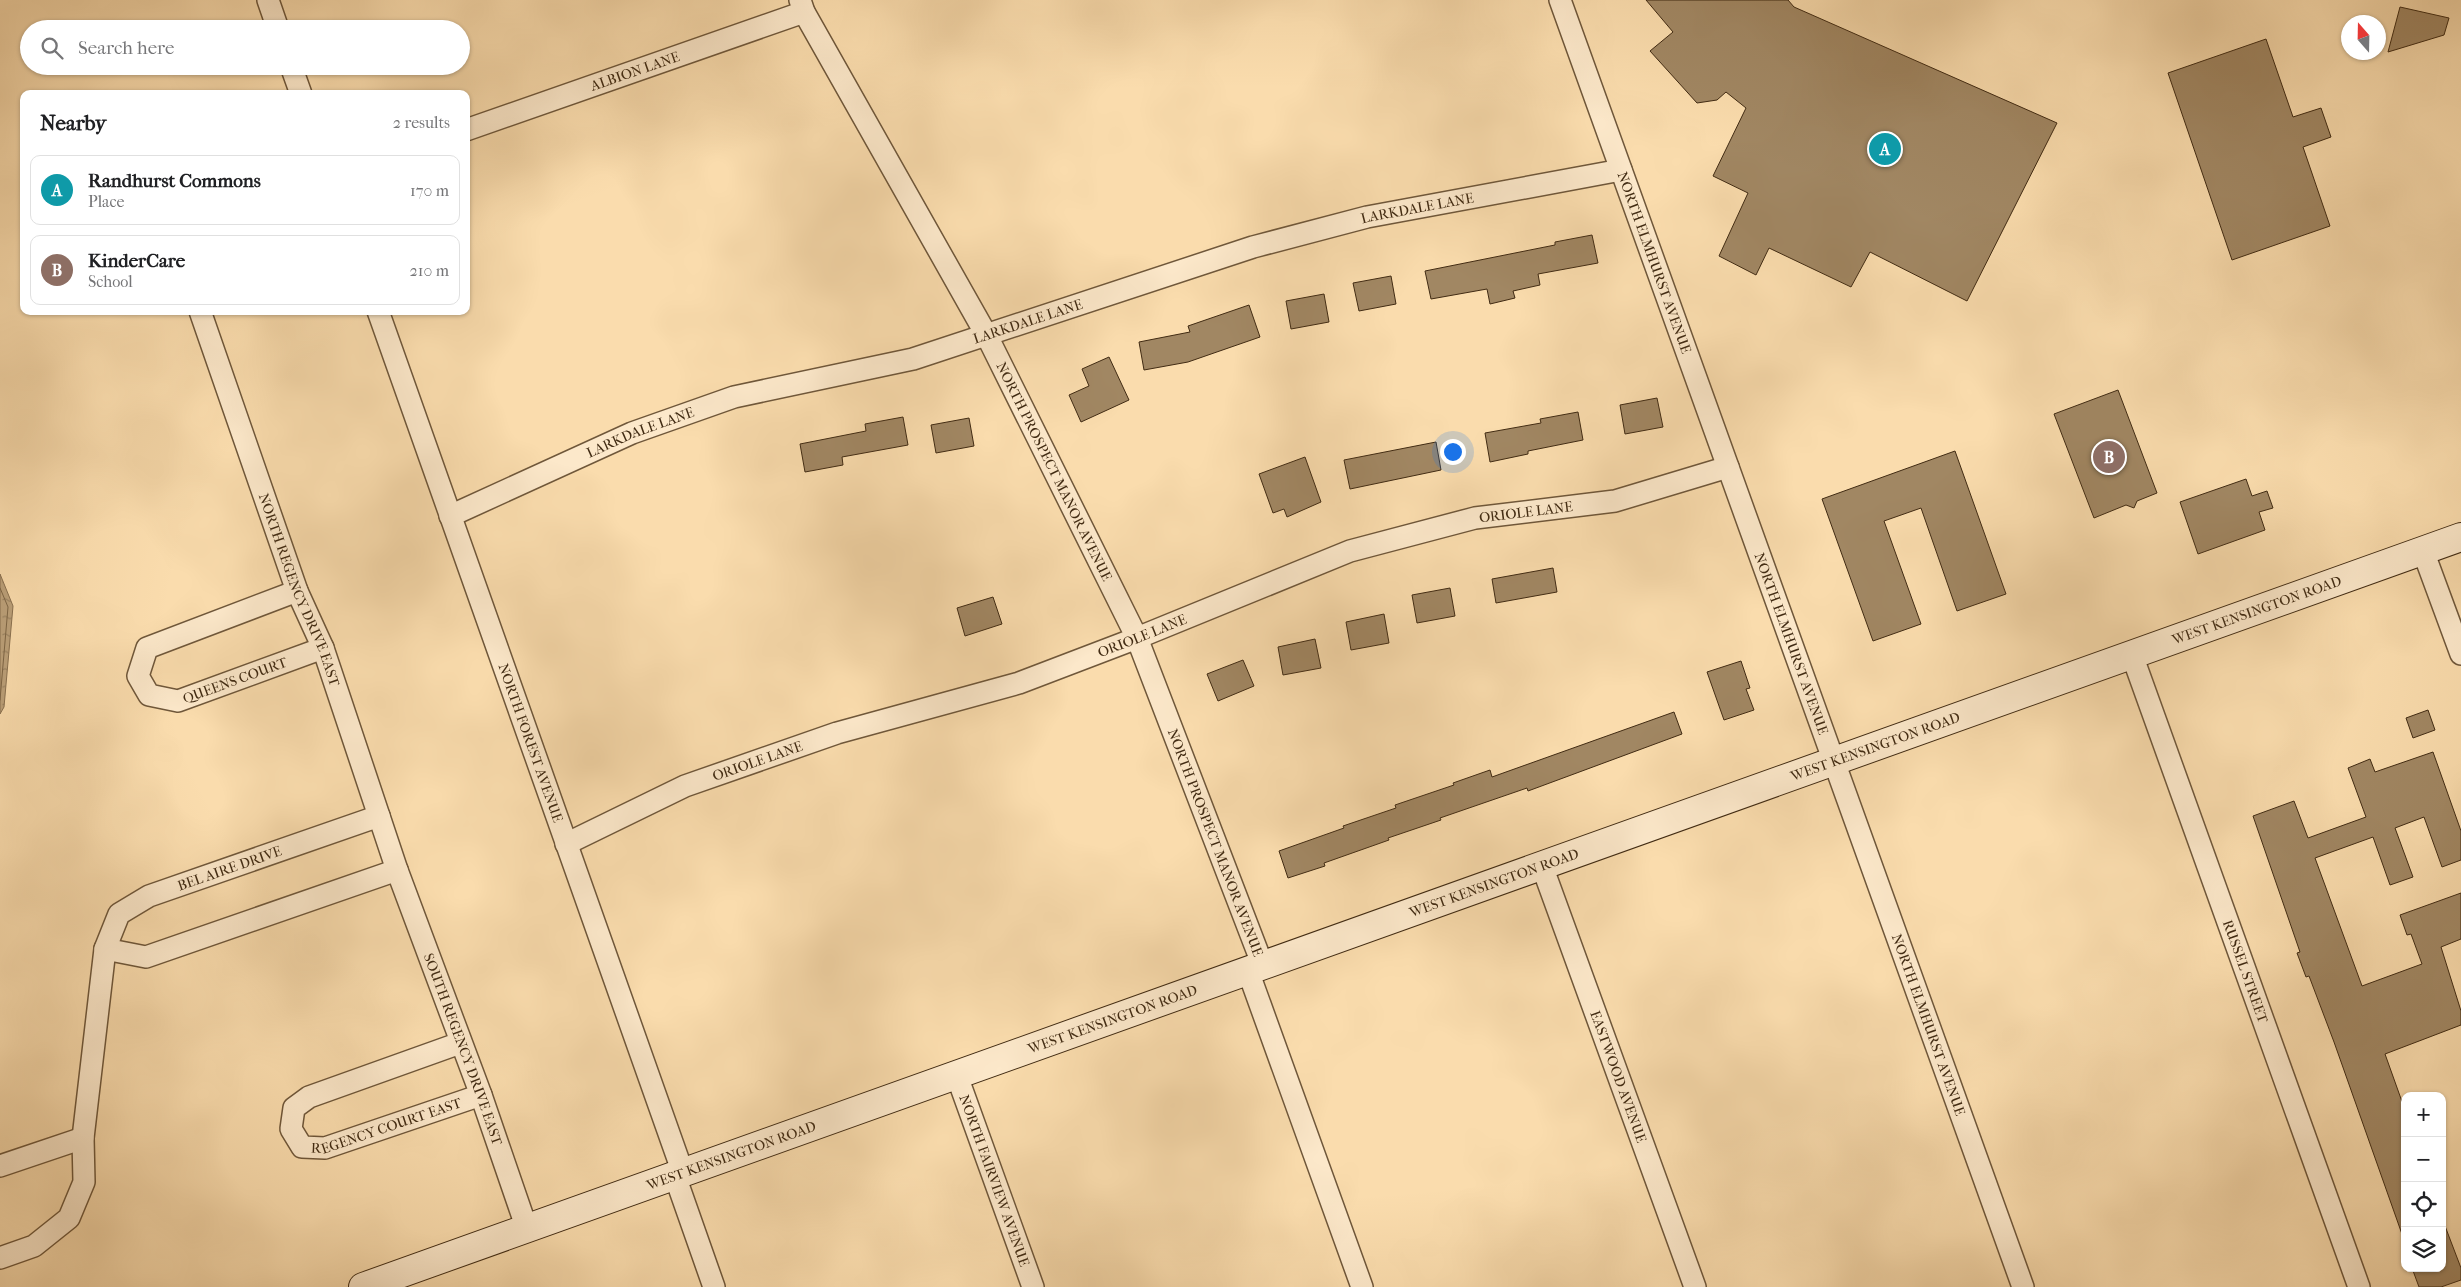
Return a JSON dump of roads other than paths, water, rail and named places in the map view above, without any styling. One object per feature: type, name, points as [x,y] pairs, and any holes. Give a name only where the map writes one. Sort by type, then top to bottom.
[{"type":"main road","name":"WEST KENSINGTON ROAD","points":[[363,1287],[2461,538]]},
{"type":"street","points":[[268,0],[275,20]]},
{"type":"street","name":"NORTH ELMHURST AVENUE","points":[[1560,0],[2023,1287]]},
{"type":"street","name":"ALBION LANE","points":[[470,129],[802,6]]},
{"type":"street","name":"NORTH PROSPECT MANOR AVENUE","points":[[802,6],[987,336],[1137,638],[1256,969],[1362,1287]]},
{"type":"street","points":[[294,75],[300,90]]},
{"type":"street","name":"LARKDALE LANE","points":[[450,516],[632,434],[734,397],[913,359],[1253,247],[1348,222],[1621,170]]},
{"type":"street","name":"NORTH REGENCY DRIVE EAST","points":[[201,315],[297,591],[323,648],[397,870]]},
{"type":"street","name":"NORTH FOREST AVENUE","points":[[379,315],[566,844],[679,1175],[714,1287]]},
{"type":"street","name":"ORIOLE LANE","points":[[566,844],[685,786],[837,732],[1019,683],[1137,638],[1350,551],[1475,518],[1615,501],[1728,467]]},
{"type":"street","points":[[2423,551],[2461,654]]},
{"type":"street","name":"QUEENS COURT","points":[[297,591],[147,648],[138,676],[149,695],[178,701],[323,648]]},
{"type":"street","name":"RUSSEL STREET","points":[[2132,655],[2359,1287]]},
{"type":"street","name":"BEL AIRE DRIVE","points":[[0,1258],[34,1246],[69,1218],[84,1182],[83,1138],[105,949],[119,914],[149,896],[379,816]]},
{"type":"street","name":"EASTWOOD AVENUE","points":[[1542,866],[1695,1287]]},
{"type":"street","points":[[105,949],[146,957],[397,870]]},
{"type":"street","name":"SOUTH REGENCY DRIVE EAST","points":[[397,870],[460,1043],[482,1096],[527,1229]]},
{"type":"street","name":"REGENCY COURT EAST","points":[[460,1043],[309,1097],[294,1108],[291,1130],[302,1147],[324,1148],[482,1096]]},
{"type":"street","name":"NORTH FAIRVIEW AVENUE","points":[[956,1076],[1033,1287]]},
{"type":"street","points":[[0,1166],[83,1138]]},
{"type":"water","points":[[0,574],[13,606],[4,707],[0,714]]},
{"type":"place","name":"Randhurst Commons","points":[[1885,149]]},
{"type":"place","name":"KinderCare","points":[[2109,457]]}]
